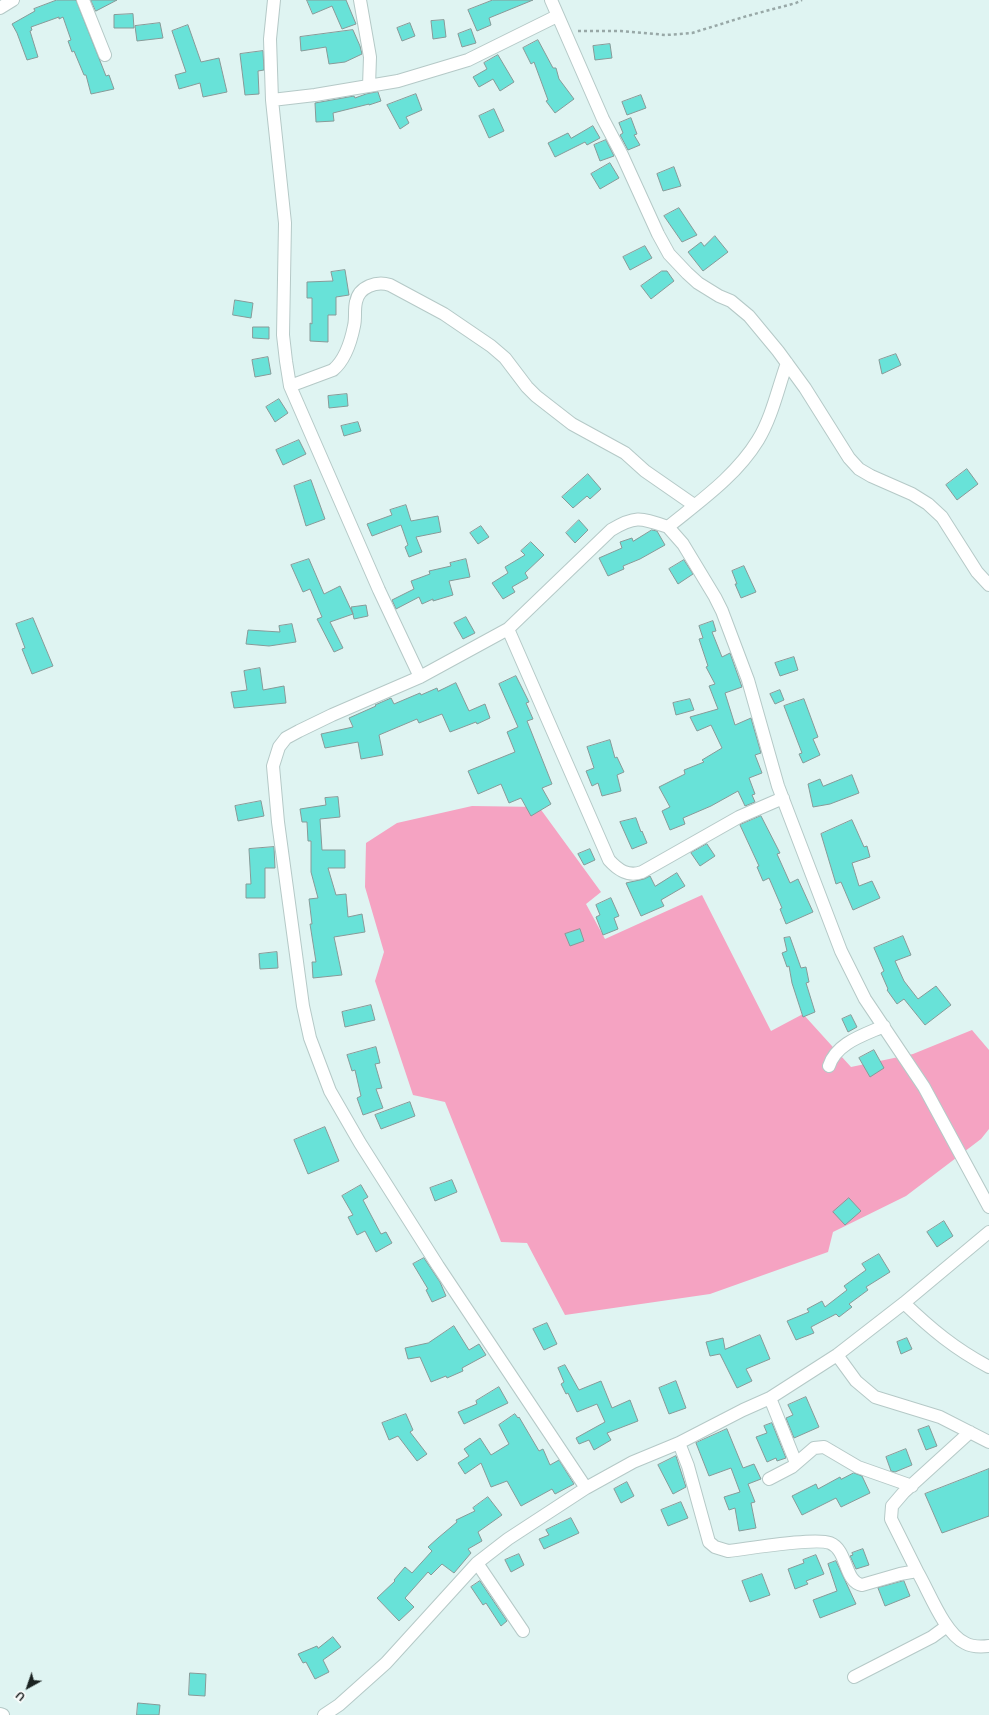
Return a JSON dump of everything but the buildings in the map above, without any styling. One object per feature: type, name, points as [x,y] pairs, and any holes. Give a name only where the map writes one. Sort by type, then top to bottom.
[{"type":"street","points":[[0,8],[13,0]]},
{"type":"street","points":[[83,0],[105,55]]},
{"type":"street","points":[[274,0],[270,39],[272,100],[285,224],[284,335],[290,386],[379,590],[420,677]]},
{"type":"street","points":[[360,0],[370,58],[369,86]]},
{"type":"street","points":[[551,0],[603,118],[669,254],[686,273],[698,283],[719,296],[731,301],[749,316],[805,388],[849,458],[859,469],[871,476],[912,494],[928,504],[942,517],[977,572],[989,585]]},
{"type":"street","points":[[272,100],[315,95],[398,81],[468,60],[557,16]]},
{"type":"street","points":[[290,386],[333,370],[337,366],[344,356],[354,326],[356,301],[358,295],[364,289],[374,284],[383,283],[390,285],[444,314],[491,346],[505,358],[527,387],[536,396],[572,424],[621,450],[645,471],[694,505]]},
{"type":"street","points":[[668,527],[694,505],[712,493],[748,454],[759,439],[769,416],[787,363]]},
{"type":"street","points":[[586,1488],[438,1266],[360,1143],[330,1091],[310,1038],[303,1006],[278,822],[273,766],[275,755],[279,746],[286,738],[332,715],[420,677],[508,629],[612,530],[629,520],[644,519],[668,527],[683,544],[722,611],[748,680],[783,798],[841,951],[865,998],[924,1087],[989,1207]]},
{"type":"street","points":[[508,629],[609,860],[619,870],[635,874],[642,872],[739,817],[783,798]]},
{"type":"street","points":[[829,1066],[834,1053],[847,1043],[884,1026]]},
{"type":"street","points":[[324,1715],[339,1705],[386,1663],[478,1563],[518,1532],[586,1488],[634,1462],[679,1443],[742,1410],[770,1398],[837,1355],[904,1303],[989,1232]]},
{"type":"street","points":[[904,1303],[933,1331],[967,1355],[989,1367]]},
{"type":"street","points":[[837,1355],[856,1381],[875,1397],[940,1416],[989,1442]]},
{"type":"street","points":[[770,1398],[796,1463]]},
{"type":"street","points":[[970,1432],[896,1500],[892,1506],[891,1519],[947,1626],[964,1643],[975,1647],[989,1646]]},
{"type":"street","points":[[679,1443],[688,1466],[709,1542],[715,1547],[728,1551],[812,1542],[829,1543],[837,1549],[854,1582],[862,1585],[900,1574],[917,1571]]},
{"type":"street","points":[[769,1478],[786,1470],[814,1448],[824,1447],[858,1467],[912,1486]]},
{"type":"street","points":[[478,1563],[523,1631]]},
{"type":"street","points":[[854,1677],[932,1637],[947,1626]]},
{"type":"path","points":[[566,32],[594,30],[666,35],[692,33],[747,16],[796,4],[802,0]]},
{"type":"shaded area","points":[[472,806],[539,807],[601,892],[586,904],[605,939],[702,895],[771,1031],[803,1014],[851,1067],[913,1054],[972,1030],[989,1050],[989,1129],[981,1139],[906,1196],[833,1232],[828,1252],[710,1294],[565,1315],[527,1243],[501,1242],[445,1102],[413,1095],[375,981],[384,952],[365,887],[366,843],[397,823]]}]
